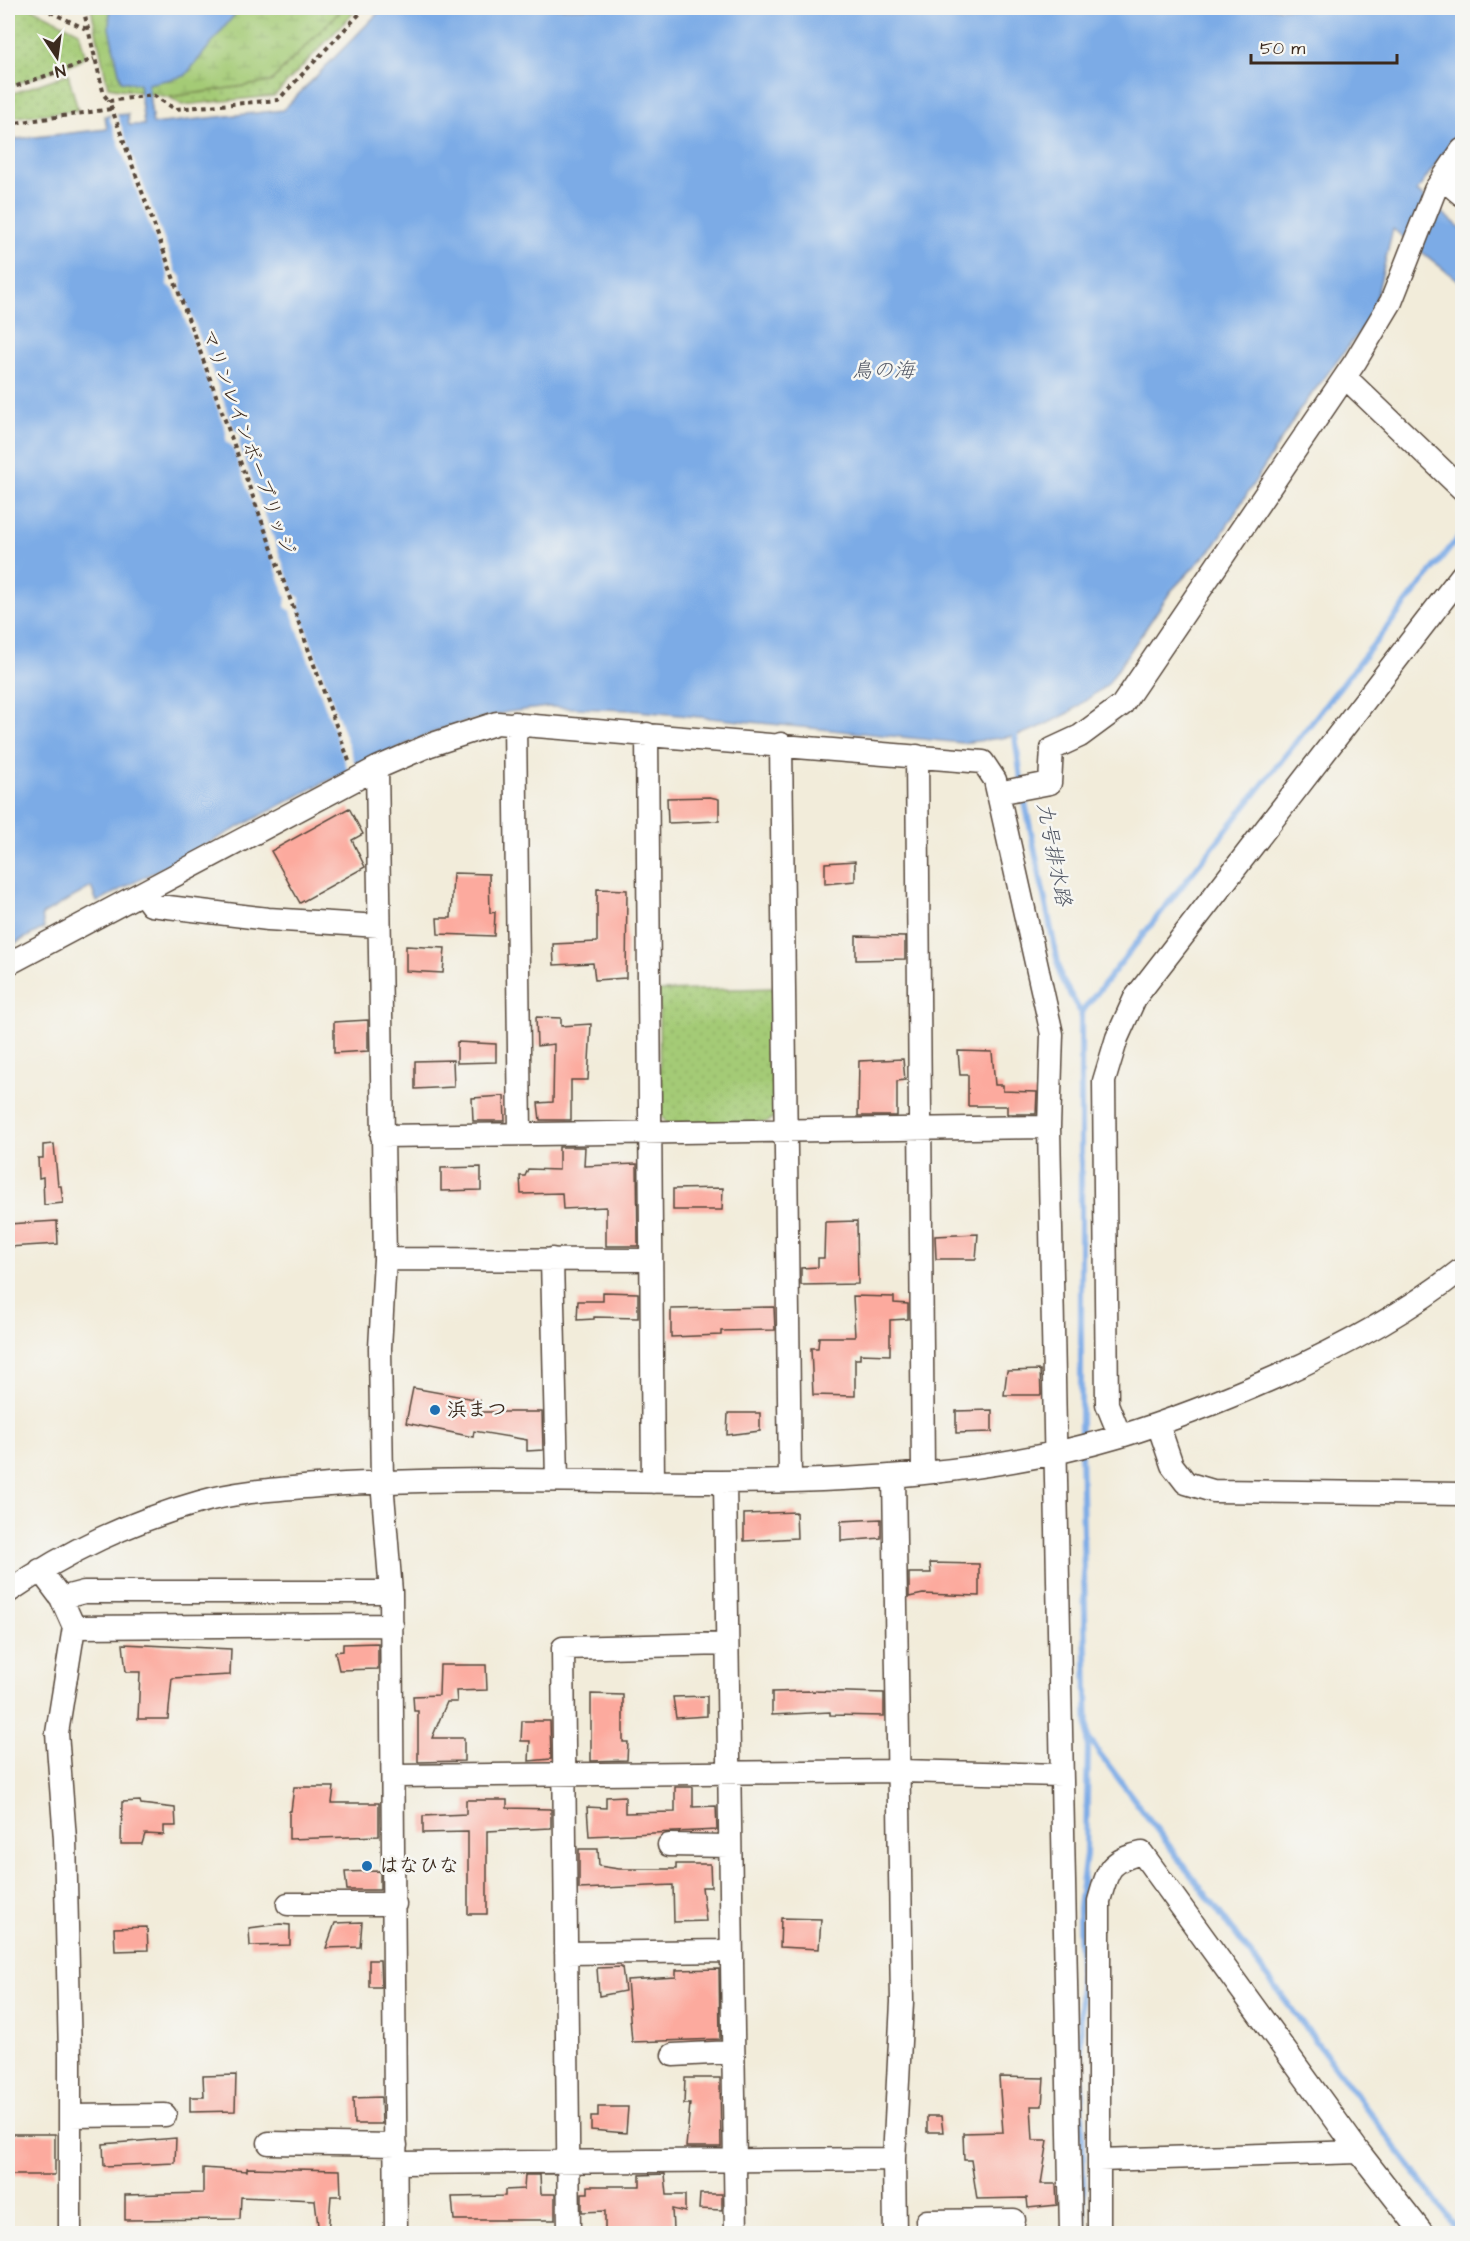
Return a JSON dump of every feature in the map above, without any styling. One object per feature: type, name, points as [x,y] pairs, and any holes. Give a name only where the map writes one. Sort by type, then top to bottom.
[{"type":"street","points":[[1003,793],[1050,783],[1052,748],[1080,735],[1122,705],[1350,370],[1391,302],[1439,185],[1462,150]]},
{"type":"street","points":[[1439,185],[1462,195]]},
{"type":"street","points":[[1350,370],[1460,487]]},
{"type":"street","points":[[1111,1439],[1107,1404],[1104,1081],[1117,1038],[1135,998],[1462,575]]},
{"type":"street","points":[[8,964],[377,768],[430,745],[497,723],[983,762],[1003,793],[1052,1034],[1049,1127],[1063,1450],[1061,1775],[1071,2234]]},
{"type":"street","points":[[515,723],[520,1133]]},
{"type":"street","points":[[646,734],[654,1482]]},
{"type":"street","points":[[781,744],[790,1479]]},
{"type":"street","points":[[917,756],[922,1131],[923,1472]]},
{"type":"street","points":[[377,768],[385,1259],[380,1348],[382,1482],[392,1625],[396,2234]]},
{"type":"street","points":[[142,893],[151,905],[192,912],[379,926]]},
{"type":"street","points":[[382,1136],[922,1131],[1049,1127]]},
{"type":"street","points":[[385,1259],[651,1260]]},
{"type":"street","points":[[552,1259],[557,1480]]},
{"type":"street","points":[[8,1592],[40,1570],[100,1538],[204,1501],[252,1491],[382,1482],[557,1480],[725,1482],[894,1476],[1063,1450],[1111,1439],[1225,1400],[1336,1350],[1432,1293],[1462,1269]]},
{"type":"street","points":[[1158,1424],[1172,1465],[1186,1483],[1213,1491],[1462,1494]]},
{"type":"street","points":[[894,1476],[903,2002],[894,2159],[895,2234]]},
{"type":"street","points":[[725,1482],[736,2234]]},
{"type":"street","points":[[40,1570],[61,1598],[74,1627],[57,1733],[65,1839],[70,2234]]},
{"type":"street","points":[[61,1598],[84,1592],[391,1592]]},
{"type":"street","points":[[74,1627],[392,1625]]},
{"type":"street","points":[[569,2234],[563,1648],[727,1644]]},
{"type":"street","points":[[394,1776],[900,1771],[1061,1775]]},
{"type":"street","points":[[669,1845],[729,1845]]},
{"type":"street","points":[[1099,2234],[1099,1901],[1108,1869],[1121,1858],[1142,1853],[1359,2152],[1423,2234]]},
{"type":"street","points":[[288,1904],[395,1904]]},
{"type":"street","points":[[566,1953],[731,1951]]},
{"type":"street","points":[[672,2055],[732,2052]]},
{"type":"street","points":[[70,2116],[165,2115]]},
{"type":"street","points":[[270,2143],[397,2154],[569,2161],[894,2159]]},
{"type":"street","points":[[1099,2160],[1359,2152]]},
{"type":"street","points":[[927,2221],[962,2227],[1014,2220]]},
{"type":"path","points":[[42,8],[87,30]]},
{"type":"path","name":"マリンレインボーブリッジ","points":[[82,8],[104,95],[109,101],[356,779]]},
{"type":"path","points":[[109,101],[151,96],[175,109],[278,100],[364,8]]},
{"type":"path","points":[[8,89],[94,59]]},
{"type":"path","points":[[8,124],[111,109]]},
{"type":"green space","points":[[8,8],[32,8],[79,32],[85,55],[78,62],[8,87]]},
{"type":"green space","points":[[91,8],[343,8],[270,82],[169,97],[108,87]]},
{"type":"green space","points":[[343,8],[358,8],[274,96],[182,105],[169,97],[270,82]]},
{"type":"green space","points":[[68,74],[78,110],[8,118],[8,95]]},
{"type":"green space","points":[[774,988],[776,1115],[768,1122],[668,1126],[660,1114],[659,991]]},
{"type":"water","name":"鳥の海","points":[[240,8],[185,76],[148,84],[153,124],[283,110],[383,8],[1462,8],[1462,126],[1417,191],[1462,229],[1462,284],[1393,229],[1372,316],[1301,408],[1215,545],[1171,591],[1108,684],[1067,714],[1036,729],[1015,736],[962,743],[628,710],[548,707],[508,712],[449,726],[413,741],[317,786],[97,902],[91,887],[42,915],[44,928],[8,947],[8,140],[107,129],[105,116],[128,114],[129,125],[144,125],[139,84],[121,81],[109,28],[110,9]]},
{"type":"pier","points":[[116,112],[176,272],[182,277],[181,287],[234,429],[241,434],[239,444],[294,594],[300,598],[299,609],[357,769],[349,773],[291,611],[285,607],[286,597],[232,446],[226,442],[226,431],[174,290],[167,285],[168,274],[109,117]]},
{"type":"building","points":[[710,797],[719,799],[719,821],[668,823],[667,798]]},
{"type":"building","points":[[349,808],[363,834],[352,840],[365,867],[300,903],[271,851]]},
{"type":"building","points":[[855,861],[855,881],[825,884],[825,863]]},
{"type":"building","points":[[453,873],[489,874],[490,913],[495,912],[494,936],[438,934],[437,918],[451,918]]},
{"type":"building","points":[[597,889],[627,890],[626,978],[595,980],[593,963],[554,965],[553,944],[597,942]]},
{"type":"building","points":[[856,936],[905,937],[905,959],[856,960]]},
{"type":"building","points":[[406,946],[445,948],[443,973],[406,971]]},
{"type":"building","points":[[536,1017],[561,1018],[561,1026],[591,1024],[588,1080],[571,1080],[571,1120],[540,1120],[538,1103],[553,1102],[554,1044],[537,1046]]},
{"type":"building","points":[[368,1020],[368,1051],[334,1053],[334,1022]]},
{"type":"building","points":[[457,1042],[496,1044],[496,1062],[457,1063]]},
{"type":"building","points":[[958,1051],[992,1052],[995,1085],[1003,1085],[1003,1091],[1037,1092],[1036,1114],[1007,1114],[1007,1106],[968,1106],[968,1075],[960,1075]]},
{"type":"building","points":[[903,1059],[905,1080],[897,1081],[897,1116],[858,1116],[859,1061]]},
{"type":"building","points":[[453,1060],[454,1087],[415,1089],[415,1061]]},
{"type":"building","points":[[504,1096],[505,1121],[473,1121],[472,1098]]},
{"type":"building","points":[[54,1144],[58,1186],[61,1186],[63,1203],[44,1205],[43,1177],[39,1178],[38,1158],[43,1158],[43,1145]]},
{"type":"building","points":[[559,1147],[585,1147],[584,1166],[637,1164],[638,1246],[606,1246],[606,1207],[563,1209],[562,1193],[521,1194],[520,1176],[525,1176],[528,1169],[559,1170]]},
{"type":"building","points":[[481,1167],[481,1190],[441,1191],[441,1168]]},
{"type":"building","points":[[723,1188],[722,1210],[673,1210],[673,1189]]},
{"type":"building","points":[[57,1221],[58,1244],[8,1247],[8,1224]]},
{"type":"building","points":[[857,1221],[858,1284],[801,1285],[801,1268],[818,1267],[818,1258],[824,1258],[825,1222]]},
{"type":"building","points":[[978,1234],[976,1259],[936,1259],[935,1236]]},
{"type":"building","points":[[603,1292],[638,1293],[638,1318],[594,1317],[594,1319],[577,1320],[578,1301],[603,1301]]},
{"type":"building","points":[[853,1296],[894,1297],[894,1303],[908,1304],[908,1319],[890,1320],[890,1355],[860,1354],[860,1359],[855,1359],[855,1396],[813,1395],[811,1348],[818,1348],[819,1337],[855,1337]]},
{"type":"building","points":[[774,1307],[775,1330],[721,1331],[721,1335],[671,1337],[671,1309]]},
{"type":"building","points":[[1040,1370],[1041,1395],[1004,1395],[1007,1371]]},
{"type":"building","points":[[413,1388],[480,1400],[478,1412],[542,1412],[543,1450],[527,1451],[527,1440],[474,1431],[473,1437],[406,1423]]},
{"type":"building","points":[[992,1410],[992,1432],[956,1433],[956,1411]]},
{"type":"building","points":[[728,1413],[760,1413],[760,1431],[727,1435]]},
{"type":"building","points":[[796,1512],[797,1538],[744,1541],[744,1514]]},
{"type":"building","points":[[881,1519],[881,1538],[841,1541],[841,1521]]},
{"type":"building","points":[[930,1563],[979,1564],[979,1596],[923,1594],[909,1597],[909,1573],[931,1573]]},
{"type":"building","points":[[378,1643],[378,1669],[339,1670],[335,1652],[343,1651],[343,1644]]},
{"type":"building","points":[[123,1644],[231,1649],[230,1675],[172,1678],[168,1719],[138,1719],[140,1672],[126,1672]]},
{"type":"building","points":[[440,1665],[486,1665],[487,1690],[456,1691],[457,1702],[447,1702],[432,1738],[464,1738],[464,1761],[418,1762],[418,1711],[414,1711],[413,1696],[439,1695]]},
{"type":"building","points":[[772,1692],[884,1693],[884,1716],[830,1715],[830,1712],[772,1715]]},
{"type":"building","points":[[591,1694],[623,1695],[623,1742],[628,1742],[627,1760],[591,1761]]},
{"type":"building","points":[[707,1696],[707,1716],[676,1718],[673,1697]]},
{"type":"building","points":[[522,1721],[550,1721],[551,1759],[529,1761],[530,1741],[521,1741]]},
{"type":"building","points":[[294,1787],[334,1787],[332,1803],[379,1803],[379,1836],[289,1839],[289,1811],[291,1811]]},
{"type":"building","points":[[675,1787],[693,1787],[693,1807],[716,1806],[717,1830],[589,1836],[587,1807],[606,1808],[606,1797],[625,1796],[625,1813],[675,1812]]},
{"type":"building","points":[[466,1800],[507,1800],[507,1808],[551,1809],[551,1828],[487,1831],[487,1914],[468,1914],[468,1832],[423,1833],[423,1816],[466,1814]]},
{"type":"building","points":[[140,1801],[141,1804],[175,1808],[176,1826],[164,1826],[164,1835],[145,1834],[142,1844],[121,1844],[122,1802]]},
{"type":"building","points":[[579,1849],[598,1849],[599,1866],[619,1869],[676,1869],[676,1864],[710,1864],[711,1887],[702,1887],[706,1921],[674,1922],[673,1885],[579,1889]]},
{"type":"building","points":[[380,1871],[380,1890],[347,1890],[345,1872]]},
{"type":"building","points":[[781,1918],[821,1919],[819,1949],[780,1947]]},
{"type":"building","points":[[362,1922],[360,1947],[326,1948],[335,1923]]},
{"type":"building","points":[[290,1925],[290,1945],[250,1946],[249,1928]]},
{"type":"building","points":[[147,1927],[148,1950],[115,1951],[114,1928]]},
{"type":"building","points":[[369,1960],[380,1960],[381,1987],[369,1987]]},
{"type":"building","points":[[622,1967],[625,1991],[599,1996],[597,1968]]},
{"type":"building","points":[[719,1969],[720,2039],[632,2042],[627,1980],[676,1977],[676,1970]]},
{"type":"building","points":[[236,2075],[235,2111],[190,2112],[190,2097],[204,2097],[203,2076]]},
{"type":"building","points":[[999,2077],[1044,2078],[1042,2106],[1031,2106],[1033,2140],[1048,2140],[1041,2184],[1056,2184],[1057,2205],[1028,2208],[1027,2198],[977,2199],[971,2160],[964,2160],[963,2133],[1003,2132]]},
{"type":"building","points":[[685,2078],[720,2078],[721,2147],[686,2147],[690,2104],[684,2104]]},
{"type":"building","points":[[381,2097],[382,2124],[354,2124],[353,2098]]},
{"type":"building","points":[[598,2107],[628,2107],[626,2133],[591,2130],[591,2116],[598,2116]]},
{"type":"building","points":[[927,2116],[941,2116],[943,2132],[927,2132]]},
{"type":"building","points":[[8,2134],[55,2134],[55,2175],[8,2175]]},
{"type":"building","points":[[176,2138],[175,2163],[104,2166],[103,2144]]},
{"type":"building","points":[[203,2168],[247,2171],[247,2168],[340,2170],[341,2196],[331,2196],[328,2234],[319,2234],[315,2200],[241,2197],[240,2219],[125,2220],[125,2195],[203,2193]]},
{"type":"building","points":[[665,2174],[667,2195],[685,2195],[685,2212],[672,2209],[673,2229],[628,2234],[605,2232],[605,2211],[582,2212],[582,2193],[588,2193],[588,2186],[640,2186],[640,2175]]},
{"type":"building","points":[[525,2175],[540,2175],[541,2194],[555,2194],[555,2220],[454,2220],[452,2197],[505,2196],[505,2190],[524,2189]]},
{"type":"building","points":[[700,2194],[722,2194],[722,2210],[699,2209]]},
{"type":"waterway","points":[[1081,1013],[1462,533]]},
{"type":"waterway","name":"九号排水路","points":[[1012,730],[1061,978],[1081,1013],[1081,1441]]},
{"type":"waterway","points":[[1081,1451],[1088,1738],[1461,2234]]},
{"type":"waterway","points":[[1084,2234],[1079,1908],[1086,1854],[1088,1738]]},
{"type":"place","name":"浜まつ","points":[[435,1410]]},
{"type":"place","name":"はなひな","points":[[367,1866]]}]
